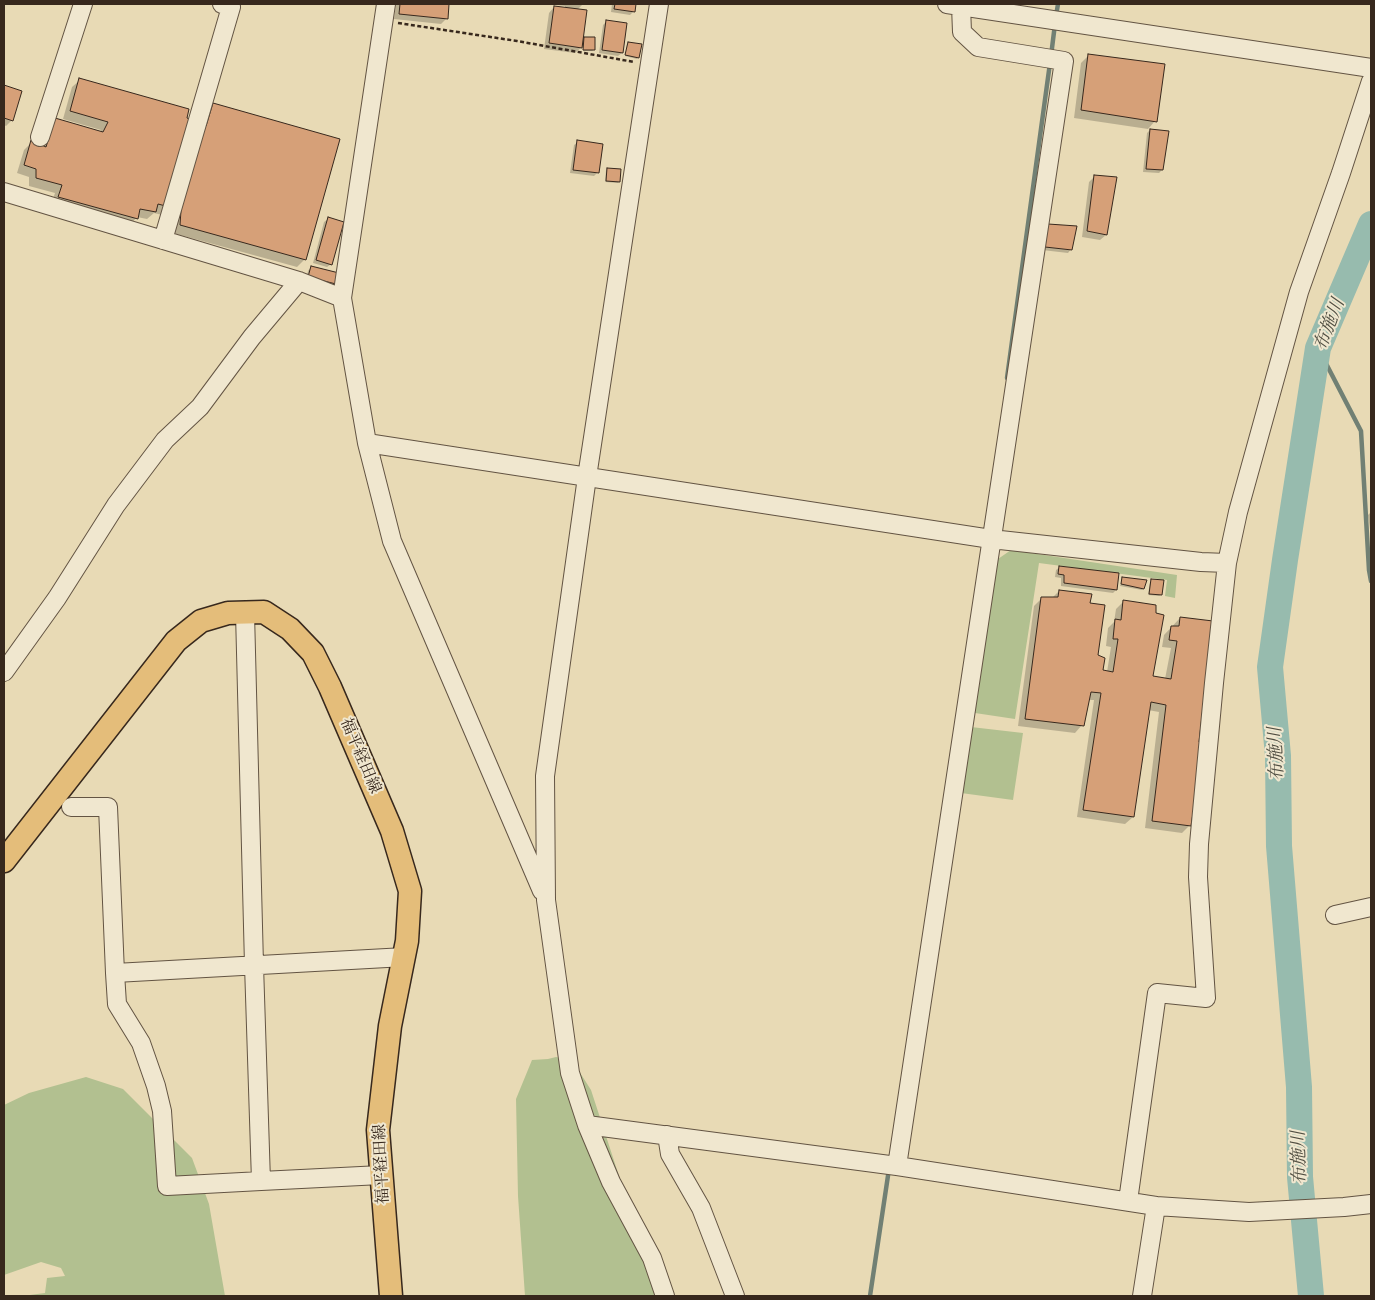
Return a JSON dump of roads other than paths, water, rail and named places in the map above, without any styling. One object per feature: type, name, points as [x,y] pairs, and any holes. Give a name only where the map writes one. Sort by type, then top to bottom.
[{"type":"main road","name":"福平経田線","points":[[4,861],[176,641],[201,621],[228,613],[264,612],[290,629],[313,653],[330,687],[392,831],[410,891],[405,957],[390,1026],[378,1130],[391,1296]]},
{"type":"street","points":[[40,137],[83,4]]},
{"type":"street","points":[[163,240],[231,7],[222,4]]},
{"type":"street","points":[[659,4],[587,477],[545,776],[546,900],[570,1074],[587,1125],[611,1182],[652,1258],[665,1296]]},
{"type":"street","points":[[897,1166],[1064,61],[978,47],[962,32],[954,5],[1371,68]]},
{"type":"street","points":[[385,12],[342,298],[367,443],[392,541],[546,900]]},
{"type":"street","points":[[1128,1201],[1157,992],[1206,998],[1198,877],[1199,844],[1227,563],[1238,512],[1299,292],[1371,81]]},
{"type":"street","points":[[5,197],[163,240],[299,282],[342,298]]},
{"type":"street","points":[[4,672],[58,598],[116,505],[165,440],[200,407],[252,337],[299,282]]},
{"type":"street","points":[[367,443],[992,539],[1201,562],[1227,563]]},
{"type":"street","points":[[245,612],[261,1181]]},
{"type":"street","points":[[71,807],[108,807],[117,1004],[141,1043],[156,1086],[162,1111],[167,1186],[381,1176]]},
{"type":"street","points":[[1336,915],[1371,907]]},
{"type":"street","points":[[115,973],[405,957]]},
{"type":"street","points":[[587,1125],[897,1166],[1156,1206],[1249,1212],[1371,1204]]},
{"type":"street","points":[[667,1136],[670,1154],[702,1208],[735,1296]]},
{"type":"street","points":[[1142,1296],[1156,1206]]},
{"type":"waterway","points":[[1056,16],[1058,4]]},
{"type":"waterway","points":[[1051,56],[1055,24]]},
{"type":"waterway","points":[[1007,378],[1050,63]]},
{"type":"waterway","name":"布施川","points":[[1311,1296],[1300,1177],[1299,1087],[1279,846],[1278,756],[1270,667],[1318,348],[1371,224]]},
{"type":"waterway","points":[[1318,348],[1361,431],[1371,581]]},
{"type":"waterway","points":[[870,1296],[889,1169]]}]
